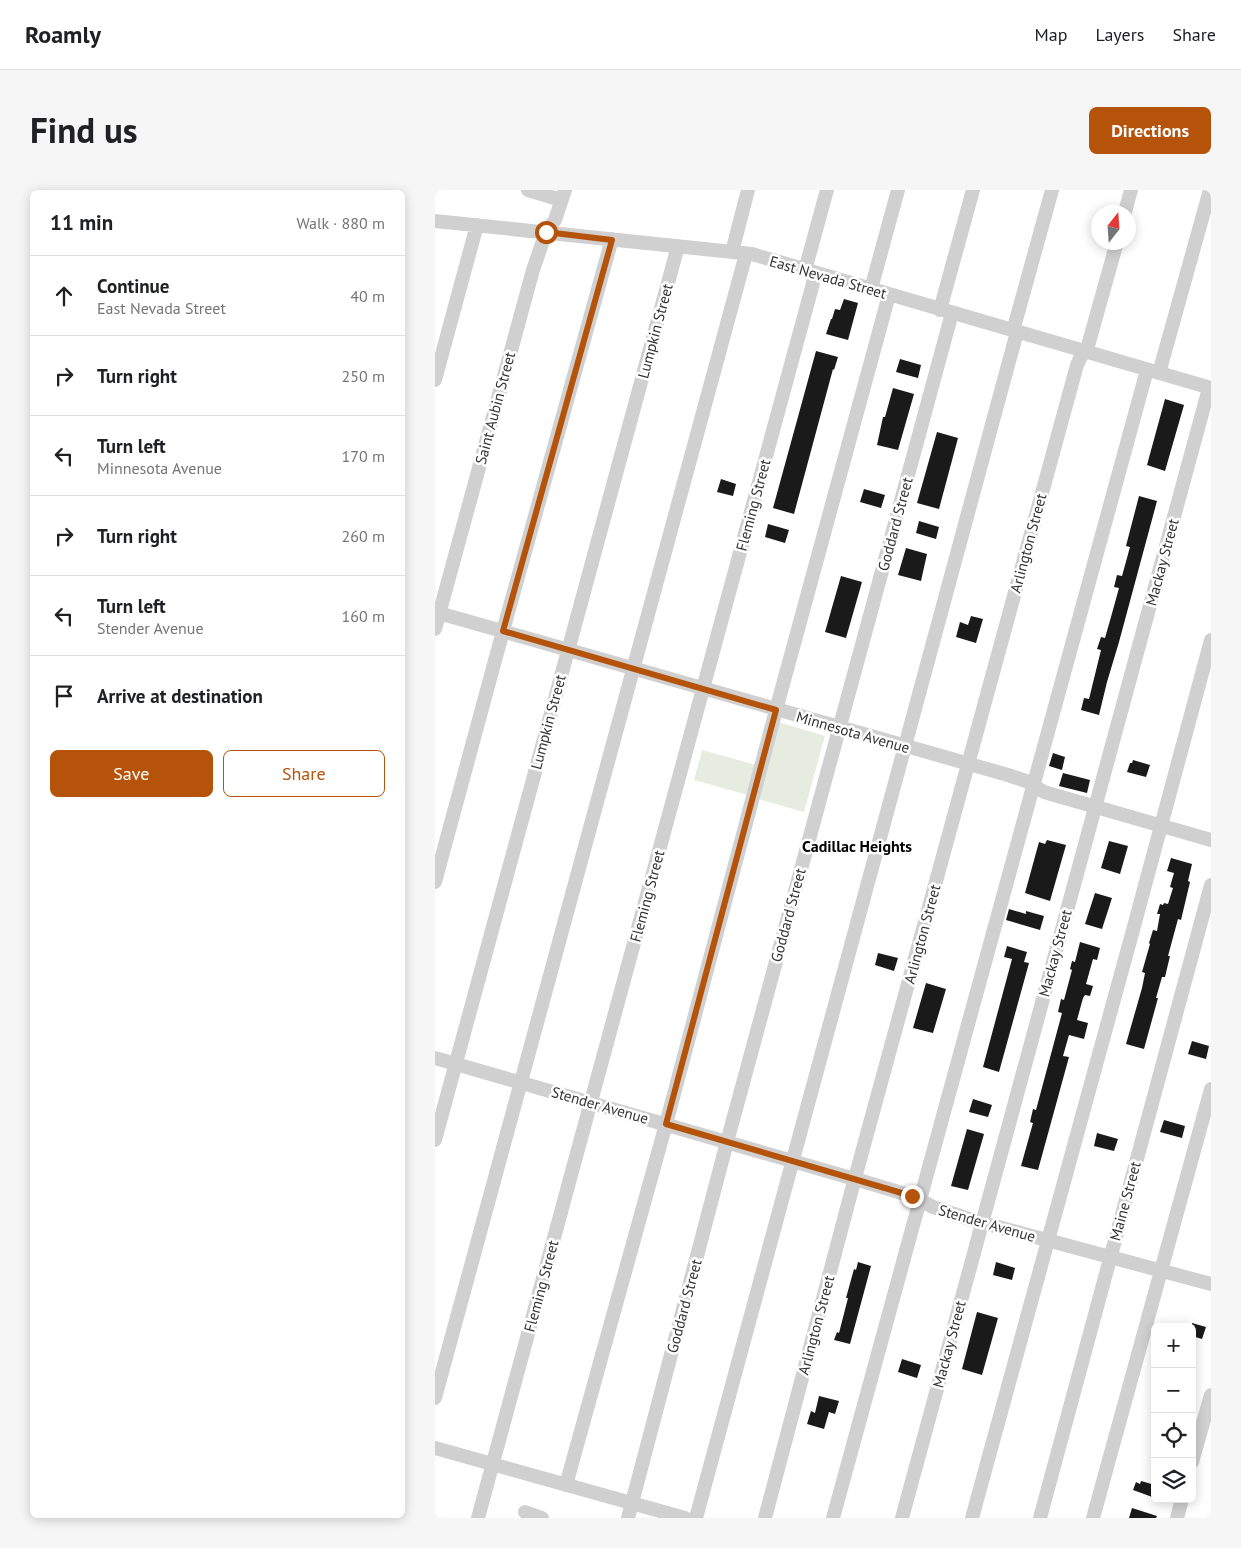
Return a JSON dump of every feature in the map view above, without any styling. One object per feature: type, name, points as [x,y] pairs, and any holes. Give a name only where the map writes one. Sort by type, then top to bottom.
[{"type":"street","points":[[528,190],[563,195]]},
{"type":"street","points":[[435,1398],[522,1083],[632,668],[739,253],[748,190]]},
{"type":"street","name":"Fleming Street","points":[[477,1518],[807,306],[810,271],[827,190]]},
{"type":"street","points":[[871,289],[898,190]]},
{"type":"street","name":"Goddard Street","points":[[628,1518],[839,728],[946,312],[973,190]]},
{"type":"street","points":[[696,1518],[905,747],[1052,190]]},
{"type":"street","points":[[1127,205],[1131,190]]},
{"type":"street","points":[[833,1518],[1033,786],[1153,372],[1209,190]]},
{"type":"street","name":"Saint Aubin Street","points":[[435,629],[437,612],[533,270],[546,232],[555,220],[563,195]]},
{"type":"street","name":"East Nevada Street","points":[[435,220],[739,253],[810,271],[1210,388]]},
{"type":"street","points":[[435,380],[477,225]]},
{"type":"street","points":[[435,882],[612,240]]},
{"type":"street","name":"Lumpkin Street","points":[[435,1140],[678,246]]},
{"type":"street","name":"Arlington Street","points":[[765,1518],[855,1179],[1077,365],[1085,352],[1115,250]]},
{"type":"street","points":[[566,1485],[666,1124],[889,295]]},
{"type":"street","name":"Mackay Street","points":[[902,1518],[981,1222],[1210,388]]},
{"type":"street","name":"Minnesota Avenue","points":[[437,612],[1008,775],[1026,781],[1044,792],[1211,840]]},
{"type":"street","points":[[971,1518],[1211,640]]},
{"type":"street","name":"Maine Street","points":[[1040,1518],[1211,885]]},
{"type":"street","name":"Stender Avenue","points":[[435,1058],[855,1179],[919,1199],[933,1207],[981,1222],[1211,1284]]},
{"type":"street","points":[[1093,1518],[1211,1090]]},
{"type":"street","points":[[1193,1458],[1211,1395]]},
{"type":"street","points":[[435,1448],[685,1518]]},
{"type":"street","points":[[1177,1518],[1181,1503]]},
{"type":"street","points":[[525,1512],[542,1518]]},
{"type":"shaded area","points":[[775,721],[825,736],[804,812],[755,798]]},
{"type":"shaded area","points":[[702,750],[756,765],[748,795],[694,780]]},
{"type":"building","points":[[844,299],[858,303],[848,340],[826,334],[835,309],[840,310]]},
{"type":"building","points":[[816,351],[838,357],[833,369],[794,514],[773,508]]},
{"type":"building","points":[[900,359],[921,365],[918,378],[896,372]]},
{"type":"building","points":[[893,388],[914,394],[898,450],[877,445],[883,417],[885,417]]},
{"type":"building","points":[[1165,399],[1184,405],[1165,471],[1147,465]]},
{"type":"building","points":[[937,432],[958,438],[939,509],[917,503]]},
{"type":"building","points":[[721,479],[736,484],[733,496],[717,492]]},
{"type":"building","points":[[864,489],[885,495],[881,508],[860,502]]},
{"type":"building","points":[[1139,496],[1157,501],[1099,715],[1081,710],[1084,698],[1089,699],[1101,650],[1097,649],[1101,637],[1105,638],[1119,588],[1114,587],[1117,575],[1122,576],[1130,547],[1126,546]]},
{"type":"building","points":[[919,521],[939,527],[936,539],[916,533]]},
{"type":"building","points":[[768,524],[789,530],[785,543],[765,537]]},
{"type":"building","points":[[906,548],[927,554],[921,581],[898,575]]},
{"type":"building","points":[[841,576],[862,582],[846,638],[825,632]]},
{"type":"building","points":[[971,616],[983,619],[976,643],[956,637],[960,622],[968,625]]},
{"type":"building","points":[[1053,753],[1065,757],[1062,770],[1049,766]]},
{"type":"building","points":[[1133,760],[1150,765],[1146,777],[1127,772]]},
{"type":"building","points":[[1063,773],[1090,780],[1087,793],[1059,786]]},
{"type":"building","points":[[1047,840],[1066,845],[1050,901],[1025,893],[1039,842],[1045,844]]},
{"type":"building","points":[[1109,841],[1128,846],[1120,874],[1101,868]]},
{"type":"building","points":[[1171,858],[1192,864],[1188,881],[1190,882],[1181,920],[1178,919],[1168,956],[1170,956],[1165,977],[1162,977],[1156,998],[1158,998],[1144,1049],[1126,1044],[1142,988],[1145,973],[1142,972],[1149,943],[1153,930],[1157,931],[1160,914],[1157,914],[1160,904],[1168,904],[1173,888],[1170,887],[1174,873],[1167,871]]},
{"type":"building","points":[[1095,893],[1112,898],[1102,929],[1085,924]]},
{"type":"building","points":[[1009,909],[1026,914],[1026,911],[1044,916],[1040,930],[1006,920]]},
{"type":"building","points":[[1080,942],[1100,948],[1097,960],[1093,959],[1086,984],[1093,986],[1090,996],[1085,995],[1083,998],[1077,1020],[1088,1023],[1084,1039],[1069,1035],[1063,1056],[1069,1057],[1038,1170],[1021,1166],[1033,1123],[1030,1122],[1033,1109],[1036,1110],[1062,1013],[1058,1012],[1061,999],[1064,1000],[1072,970],[1070,969],[1072,961],[1075,962]]},
{"type":"building","points":[[1007,946],[1027,952],[1024,962],[1029,963],[999,1072],[983,1067],[1012,959],[1004,957]]},
{"type":"building","points":[[878,953],[898,958],[894,971],[875,965]]},
{"type":"building","points":[[926,983],[946,989],[933,1033],[913,1028]]},
{"type":"building","points":[[1192,1041],[1209,1046],[1206,1059],[1188,1054]]},
{"type":"building","points":[[973,1099],[992,1105],[988,1117],[969,1112]]},
{"type":"building","points":[[1164,1120],[1185,1126],[1182,1138],[1160,1132]]},
{"type":"building","points":[[967,1129],[984,1134],[968,1190],[951,1186]]},
{"type":"building","points":[[1097,1133],[1118,1139],[1114,1151],[1094,1146]]},
{"type":"building","points":[[858,1262],[871,1266],[850,1344],[834,1340],[837,1332],[839,1333],[848,1298],[846,1298],[854,1269],[856,1270]]},
{"type":"building","points":[[996,1262],[1015,1268],[1012,1280],[993,1275]]},
{"type":"building","points":[[977,1312],[998,1318],[982,1375],[962,1369]]},
{"type":"building","points":[[1196,1324],[1206,1327],[1202,1339],[1196,1337]]},
{"type":"building","points":[[902,1359],[921,1365],[917,1378],[898,1372]]},
{"type":"building","points":[[819,1396],[839,1401],[835,1414],[829,1412],[824,1429],[807,1424],[811,1411],[815,1413]]},
{"type":"building","points":[[1141,1481],[1151,1484],[1151,1497],[1133,1490],[1136,1482],[1140,1484]]},
{"type":"building","points":[[1132,1508],[1157,1516],[1156,1518],[1129,1518]]},
{"type":"district","name":"Cadillac Heights","points":[[857,846]]},
{"type":"route","points":[[546,232],[612,240],[503,631],[776,710],[666,1124],[912,1196]]}]
